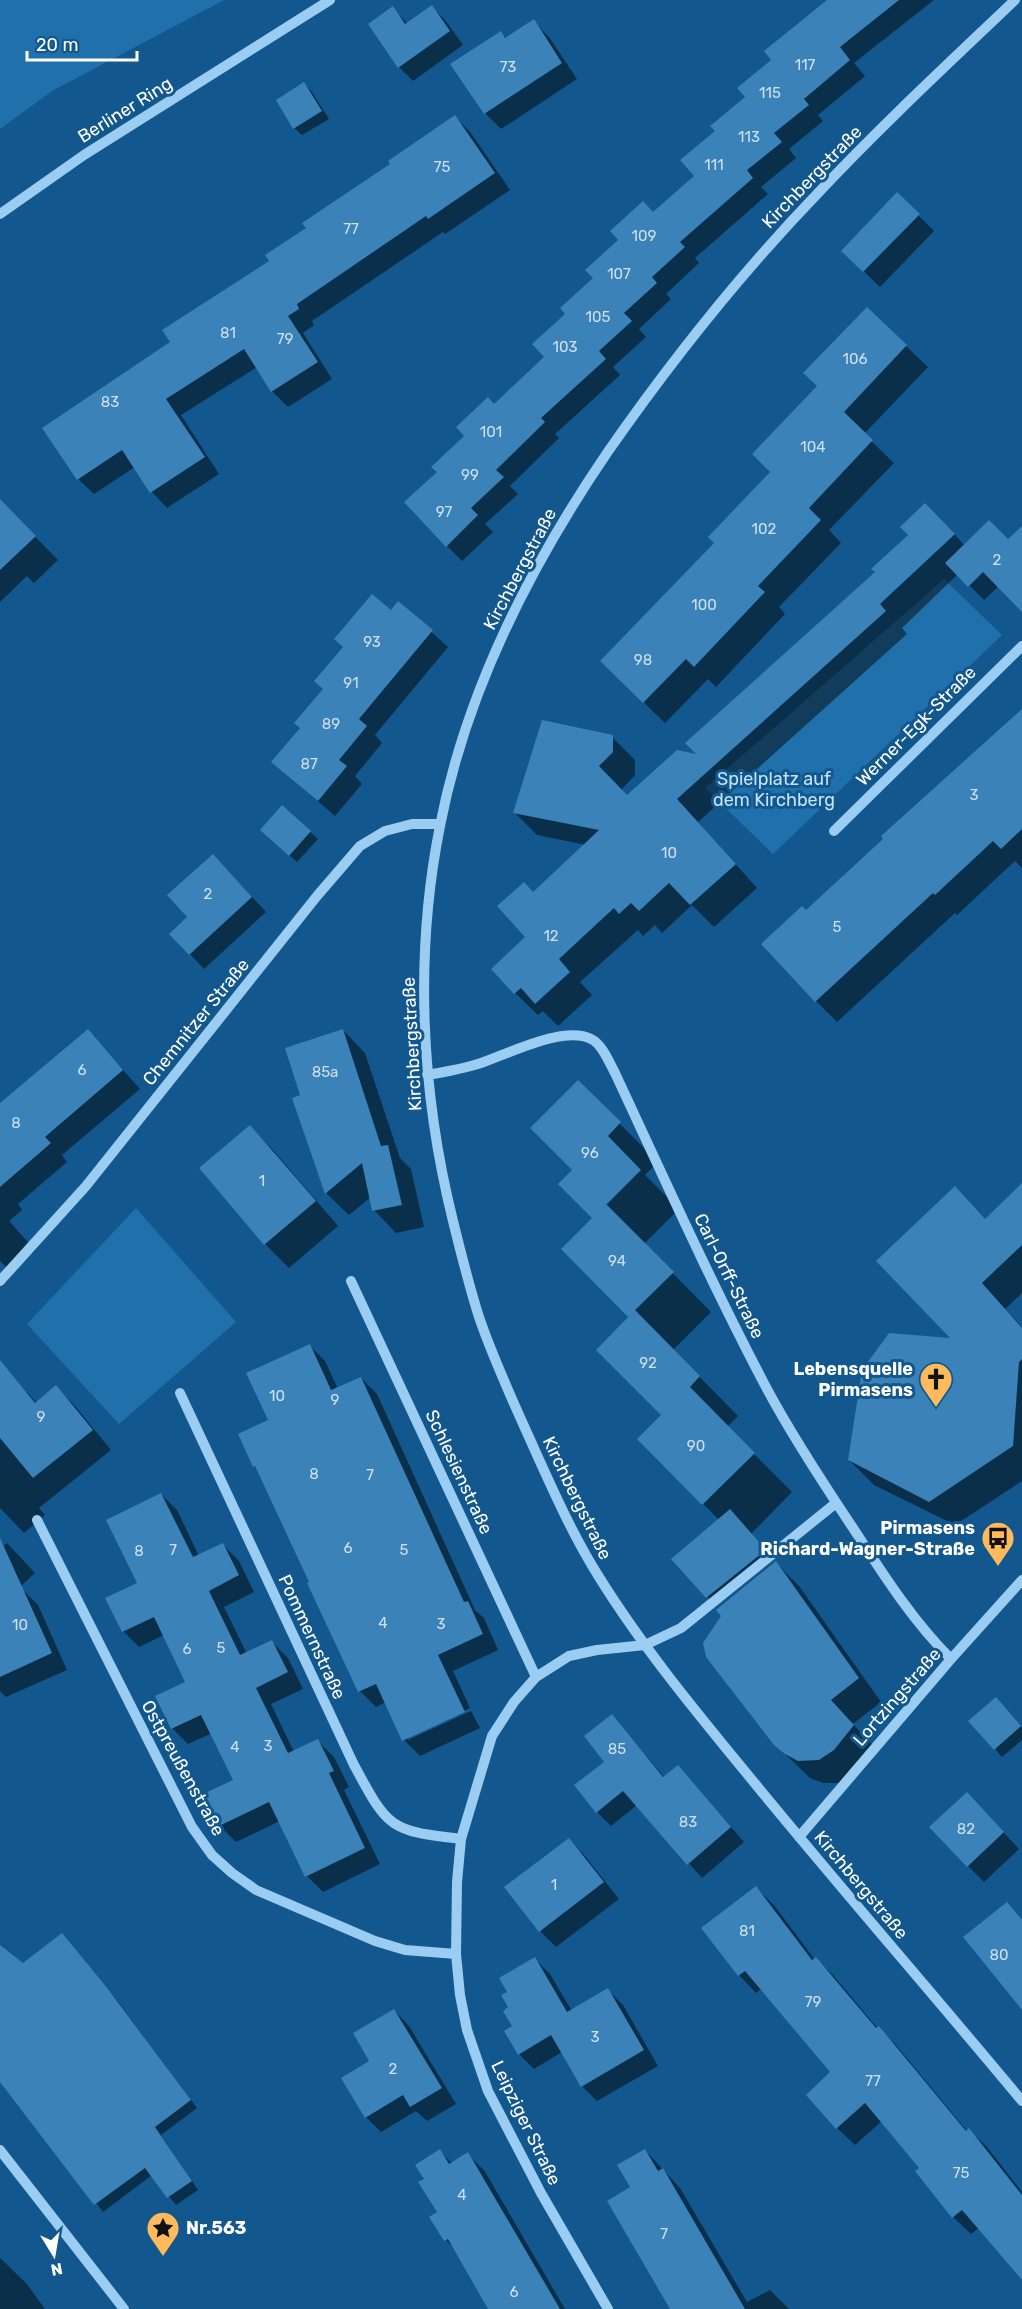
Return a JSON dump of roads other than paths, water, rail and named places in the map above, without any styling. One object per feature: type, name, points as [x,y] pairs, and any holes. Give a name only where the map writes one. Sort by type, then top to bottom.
[{"type":"street","name":"Berliner Ring","points":[[0,214],[84,155],[330,0]]},
{"type":"street","name":"Kirchbergstraße","points":[[1015,0],[819,191],[753,264],[645,398],[564,518],[532,573],[501,638],[476,702],[456,763],[440,824],[431,882],[424,1008],[427,1075],[444,1185],[480,1319],[522,1422],[562,1510],[598,1576],[645,1645],[799,1837],[1022,2101]]},
{"type":"street","name":"Werner-Egk-Straße","points":[[834,831],[1022,646]]},
{"type":"street","name":"Chemnitzer Straße","points":[[0,1281],[86,1186],[309,906],[360,846],[385,831],[412,824],[440,824]]},
{"type":"street","name":"Carl-Orff-Straße","points":[[427,1075],[482,1063],[549,1039],[576,1035],[592,1039],[615,1072],[718,1293],[768,1391],[836,1503],[906,1608],[927,1635],[951,1659]]},
{"type":"street","name":"Schlesienstraße","points":[[351,1281],[536,1677]]},
{"type":"street","name":"Pommernstraße","points":[[180,1393],[354,1765],[375,1804],[384,1816],[402,1829],[418,1834],[461,1839]]},
{"type":"street","name":"Leipziger Straße","points":[[608,2309],[541,2193],[488,2091],[467,2030],[460,1995],[456,1954],[461,1839],[492,1736],[514,1702],[536,1677],[569,1656],[597,1650],[645,1645],[681,1628],[836,1503]]},
{"type":"street","name":"Ostpreußenstraße","points":[[37,1520],[192,1827],[212,1855],[256,1890],[375,1941],[405,1950],[456,1954]]},
{"type":"street","name":"Lortzingstraße","points":[[799,1837],[951,1659],[1022,1580]]},
{"type":"street","points":[[0,2150],[124,2309]]},
{"type":"place","name":"Lebensquelle Pirmasens","points":[[936,1408]]},
{"type":"place","name":"Pirmasens Richard-Wagner-Straße","points":[[998,1567]]},
{"type":"place","name":"Nr.563","points":[[163,2257]]},
{"type":"park label","name":"Spielplatz auf dem Kirchberg","points":[[774,789]]}]
